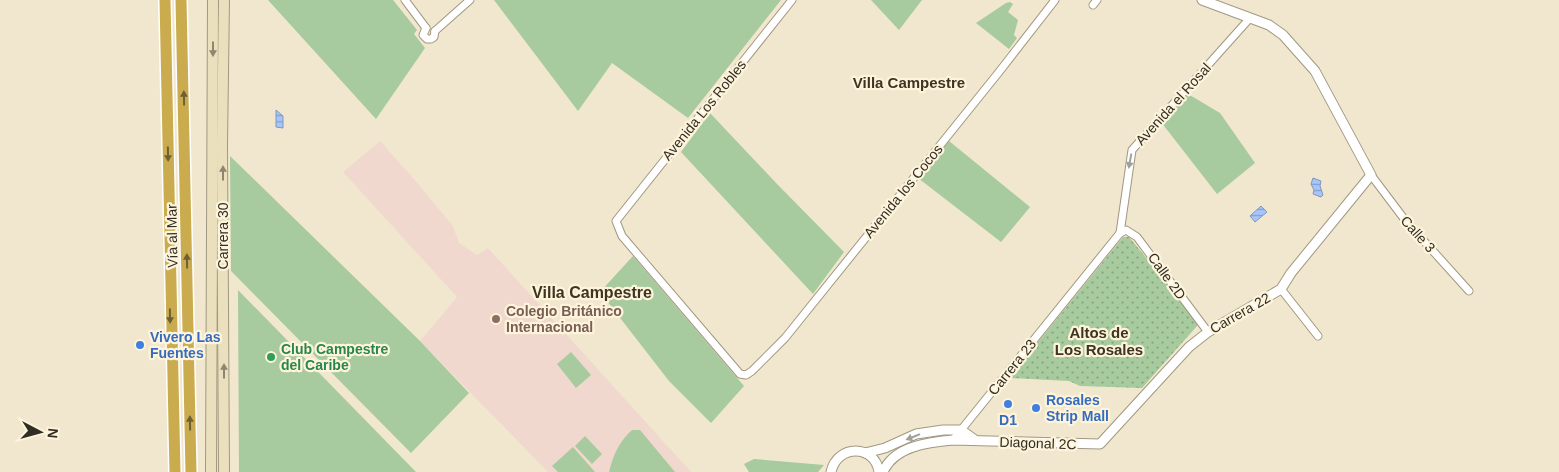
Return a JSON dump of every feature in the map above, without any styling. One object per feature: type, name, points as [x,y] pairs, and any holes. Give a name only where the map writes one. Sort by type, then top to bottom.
[{"type":"highway","name":"Vía al Mar","points":[[165,0],[175,472]]},
{"type":"highway","name":"Vía al Mar","points":[[181,0],[191,472]]},
{"type":"main road","name":"Carrera 30","points":[[211,472],[213,0]]},
{"type":"main road","name":"Carrera 30","points":[[224,0],[222,155],[224,472]]},
{"type":"street","points":[[405,0],[426,28]]},
{"type":"street","points":[[426,28],[423,33],[424,37],[429,40],[470,0]]},
{"type":"street","name":"Avenida Los Robles","points":[[746,375],[740,374],[622,236],[616,221],[792,0]]},
{"type":"street","name":"Avenida los Cocos","points":[[746,375],[785,338],[1055,0]]},
{"type":"street","points":[[1202,0],[1269,25],[1283,35],[1315,72],[1371,176]]},
{"type":"street","name":"Avenida el Rosal","points":[[1120,233],[1132,150],[1250,18]]},
{"type":"street","points":[[426,28],[432,28],[434,34]]},
{"type":"street","name":"Carrera 22","points":[[1100,444],[1188,347],[1208,332],[1281,289],[1291,273],[1371,176]]},
{"type":"street","name":"Calle 3","points":[[1371,176],[1405,220],[1469,290]]},
{"type":"street","name":"Calle 2D","points":[[1120,233],[1126,230],[1138,237],[1208,332]]},
{"type":"street","name":"Carrera 23","points":[[953,440],[1120,233]]},
{"type":"street","points":[[1281,289],[1318,336]]},
{"type":"street","points":[[831,472],[834,464],[842,455],[853,451],[865,452],[885,448],[916,434],[943,430],[960,430],[976,440]]},
{"type":"street","points":[[883,472],[886,466],[906,450],[922,443],[953,440]]},
{"type":"street","name":"Diagonal 2C","points":[[953,440],[1100,444]]},
{"type":"street","points":[[865,452],[876,462],[879,472]]},
{"type":"shaded area","name":"Colegio Británico Internacional","points":[[380,141],[453,226],[459,243],[477,255],[488,248],[691,472],[548,472],[420,341],[457,297],[343,172]]},
{"type":"green space","points":[[268,0],[393,0],[417,30],[414,34],[425,48],[376,119]]},
{"type":"green space","points":[[494,0],[781,0],[688,118],[612,63],[578,111]]},
{"type":"green space","points":[[871,0],[922,0],[899,30]]},
{"type":"green space","points":[[1010,2],[1013,4],[1008,12],[1018,20],[1014,35],[1017,38],[1009,49],[976,23]]},
{"type":"green space","points":[[1188,94],[1220,113],[1255,163],[1217,194],[1161,122]]},
{"type":"green space","points":[[710,113],[844,252],[813,294],[681,152]]},
{"type":"green space","points":[[949,141],[1030,207],[1001,242],[918,178]]},
{"type":"green space","points":[[230,156],[420,341],[469,393],[411,453],[231,271]]},
{"type":"green space","points":[[1123,237],[1129,237],[1197,319],[1197,326],[1142,388],[1080,386],[1069,381],[1009,378]]},
{"type":"green space","points":[[633,256],[744,386],[711,423],[669,381],[600,292]]},
{"type":"green space","name":"Club Campestre del Caribe","points":[[238,290],[416,472],[239,472]]},
{"type":"green space","points":[[571,352],[591,375],[576,388],[557,364]]},
{"type":"green space","points":[[632,430],[640,430],[675,472],[609,472],[617,449]]},
{"type":"green space","points":[[585,436],[602,454],[592,464],[575,446]]},
{"type":"green space","points":[[573,447],[595,472],[558,472],[552,466]]},
{"type":"green space","points":[[754,459],[824,465],[818,472],[749,472],[744,464]]},
{"type":"water","points":[[276,110],[283,116],[283,128],[276,127]]},
{"type":"water","points":[[1313,178],[1321,181],[1320,186],[1323,195],[1321,197],[1313,194],[1314,190],[1311,184]]},
{"type":"water","points":[[1261,206],[1267,212],[1255,222],[1250,216]]},
{"type":"place","name":"Colegio Británico Internacional","points":[[496,319]]},
{"type":"place","name":"Vivero Las Fuentes","points":[[140,345]]},
{"type":"place","name":"Club Campestre del Caribe","points":[[271,357]]},
{"type":"place","name":"D1","points":[[1008,404]]},
{"type":"place","name":"Rosales Strip Mall","points":[[1036,408]]},
{"type":"district","name":"Villa Campestre","points":[[909,83]]},
{"type":"district","name":"Villa Campestre","points":[[592,292]]},
{"type":"district","name":"Altos de Los Rosales","points":[[1099,342]]}]
